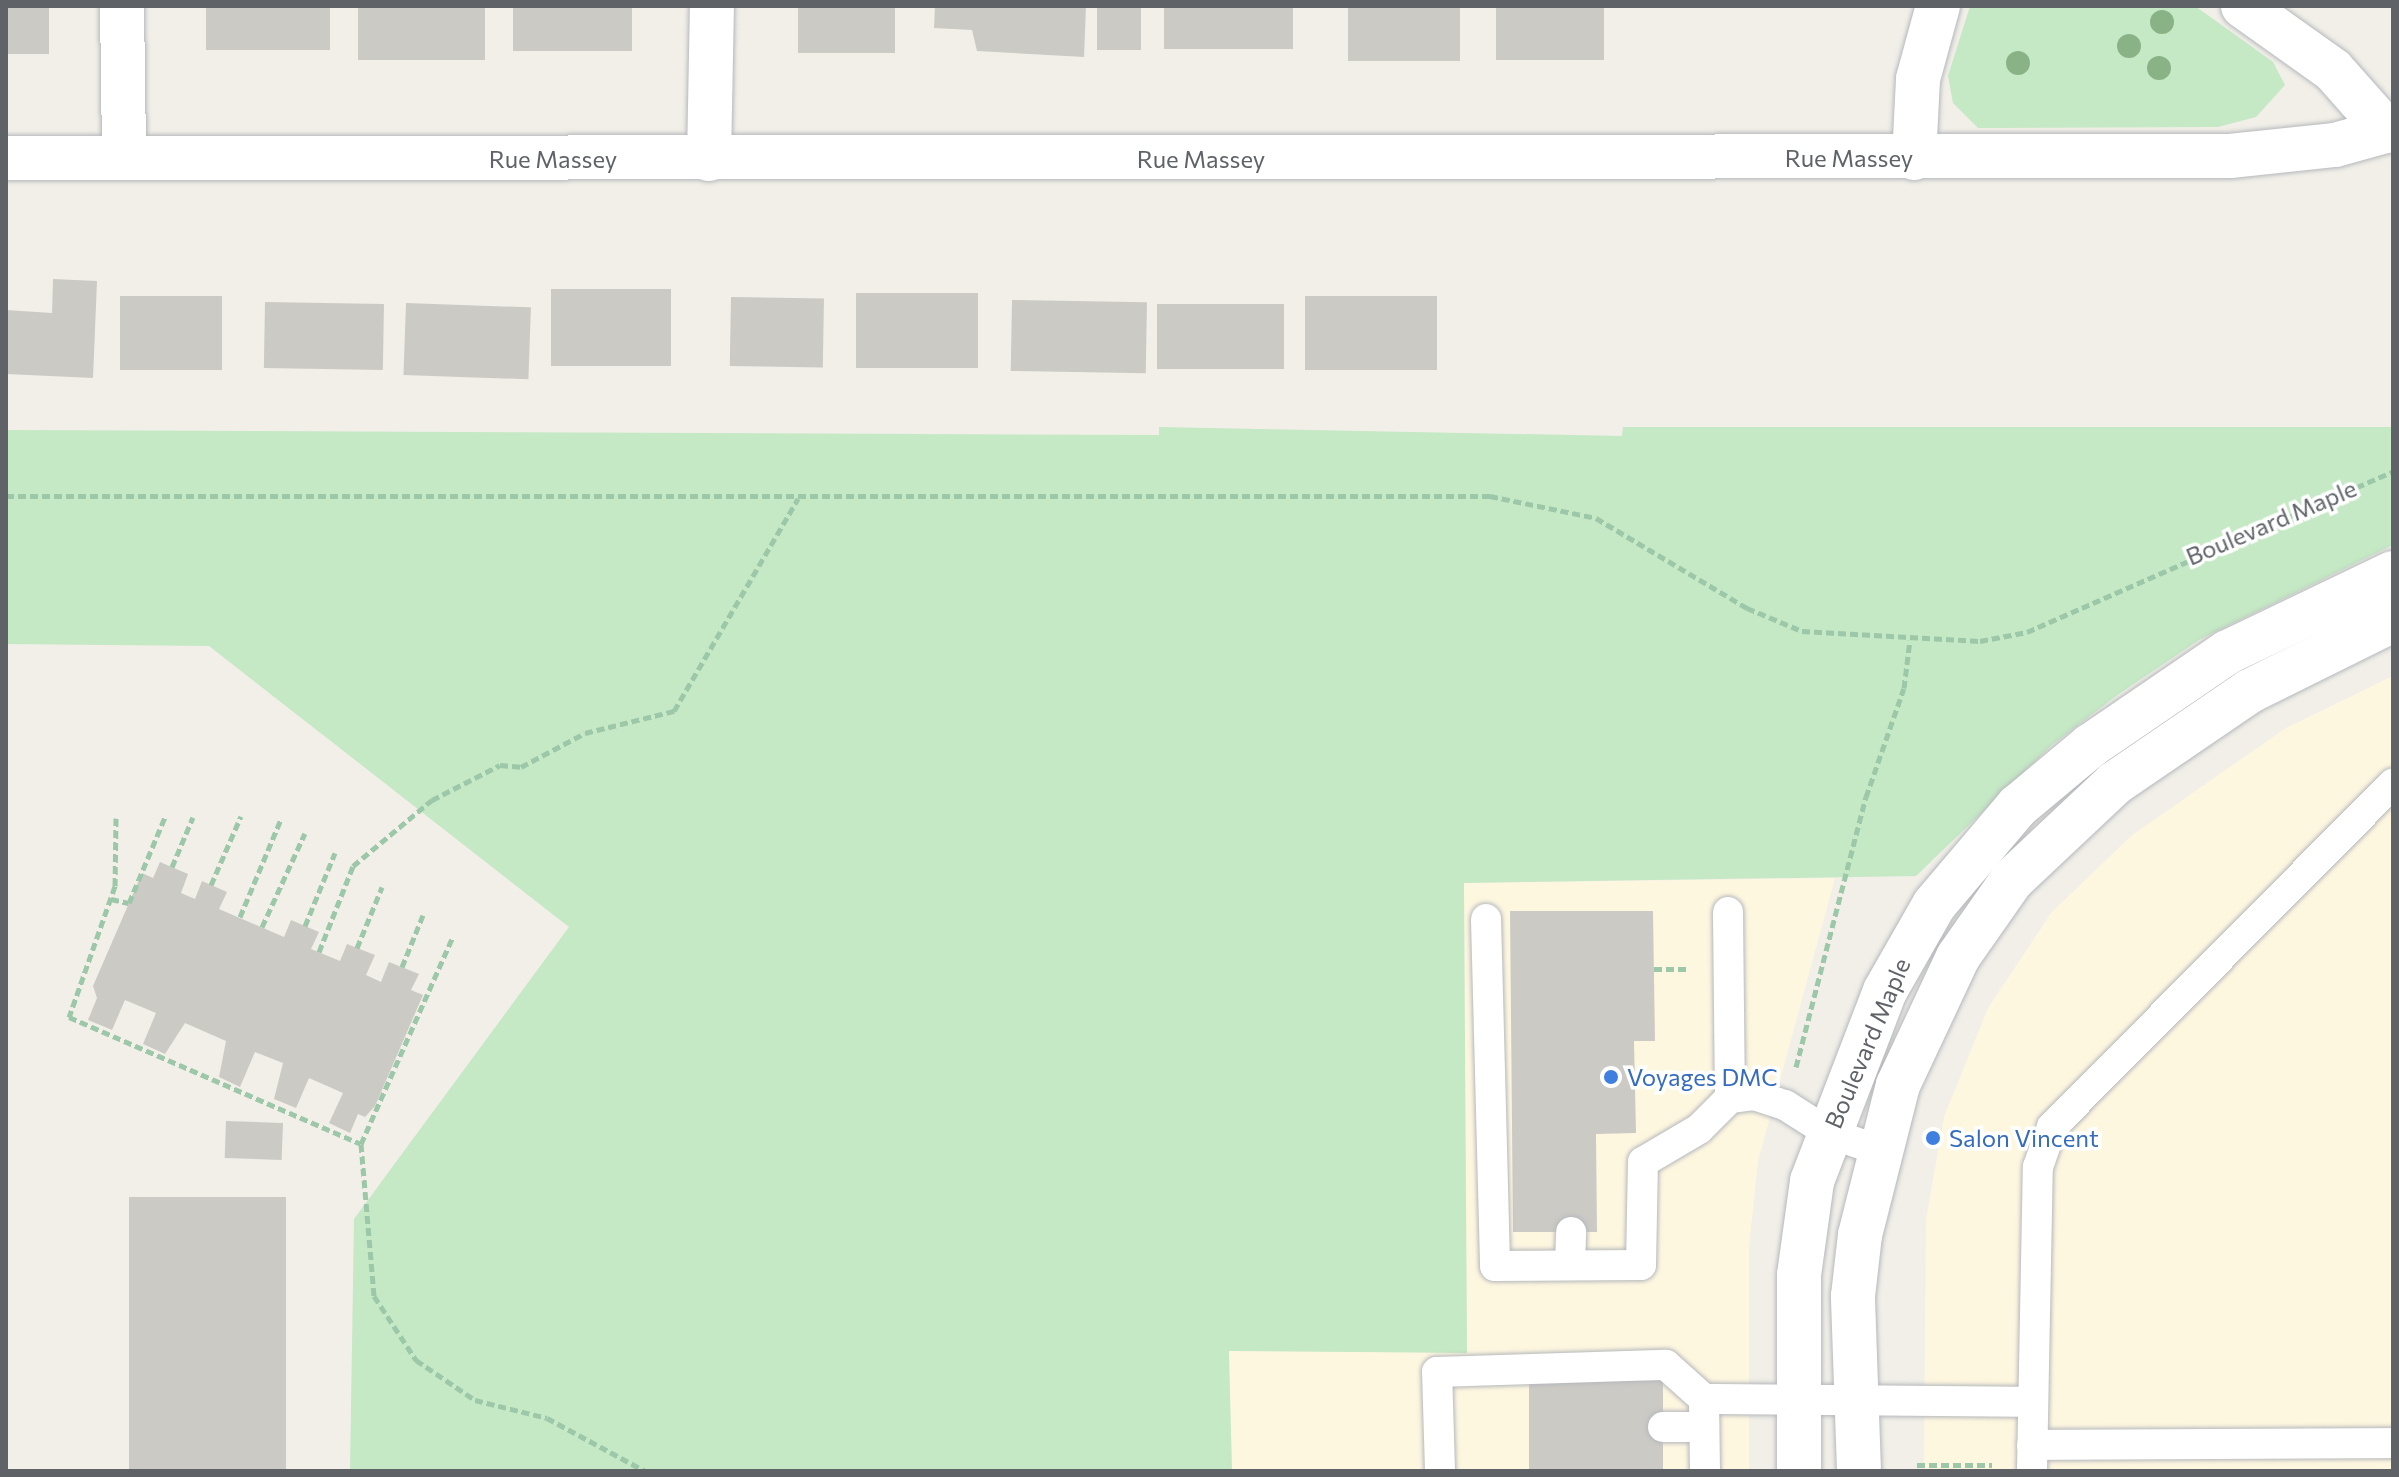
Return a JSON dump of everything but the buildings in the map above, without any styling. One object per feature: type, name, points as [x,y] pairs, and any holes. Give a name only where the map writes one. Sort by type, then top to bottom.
[{"type":"street","points":[[122,6],[124,158]]},
{"type":"street","points":[[709,159],[712,6]]},
{"type":"street","points":[[1914,158],[1918,79],[1938,6]]},
{"type":"street","points":[[2243,6],[2333,70],[2390,130]]},
{"type":"street","name":"Rue Massey","points":[[6,158],[2230,156],[2335,145],[2390,130]]},
{"type":"street","name":"Boulevard Maple","points":[[1799,1471],[1800,1243],[1829,1133],[1908,945],[1959,870],[2018,806],[2102,737],[2228,652],[2393,573]]},
{"type":"street","name":"Boulevard Maple","points":[[1859,1471],[1853,1296],[1878,1150],[1917,1038],[1982,917],[2048,843],[2115,783],[2220,710],[2393,620]]},
{"type":"lane","points":[[2393,784],[2052,1127],[2038,1167],[2032,1460],[2393,1443]]},
{"type":"lane","points":[[1486,919],[1495,1266],[1641,1265],[1643,1162],[1699,1129],[1730,1086],[1728,912]]},
{"type":"lane","points":[[1730,1086],[1785,1105],[1829,1133],[1878,1150]]},
{"type":"lane","points":[[1570,1265],[1571,1232]]},
{"type":"lane","points":[[1440,1471],[1437,1372],[1666,1365],[1704,1413],[1705,1471]]},
{"type":"lane","points":[[1663,1427],[1704,1413],[1799,1400],[2033,1402]]},
{"type":"path","name":"Boulevard Maple","points":[[6,496],[798,499],[1436,495],[1532,500],[1596,518],[1788,626],[1837,638],[1980,641],[2027,632],[2393,471]]},
{"type":"path","points":[[319,952],[353,866],[432,800],[500,765],[521,767],[585,733],[674,711],[798,499]]},
{"type":"path","points":[[1802,1043],[1866,797],[1904,688],[1910,640]]},
{"type":"path","points":[[211,885],[241,816]]},
{"type":"path","points":[[111,899],[129,903],[165,817]]},
{"type":"path","points":[[172,867],[193,817]]},
{"type":"path","points":[[116,818],[111,899],[69,1017],[361,1144]]},
{"type":"path","points":[[240,917],[281,819]]},
{"type":"path","points":[[262,927],[305,833]]},
{"type":"path","points":[[305,926],[335,853]]},
{"type":"path","points":[[357,948],[382,887]]},
{"type":"path","points":[[402,967],[423,915]]},
{"type":"path","points":[[453,936],[361,1144],[374,1296],[416,1360],[475,1400],[547,1418],[645,1471]]},
{"type":"path","points":[[1635,1076],[1730,1086]]},
{"type":"path","points":[[1917,1465],[2032,1460]]},
{"type":"shaded area","points":[[2393,676],[2393,1471],[1924,1471],[1926,1220],[1944,1117],[1988,1008],[2051,913],[2131,836],[2286,728]]},
{"type":"shaded area","points":[[1835,878],[1758,1161],[1749,1247],[1749,1471],[1232,1471],[1228,1351],[1467,1352],[1463,883]]},
{"type":"green space","points":[[1970,6],[2195,6],[2273,62],[2285,85],[2256,117],[2218,127],[1978,128],[1953,103],[1948,76]]},
{"type":"green space","points":[[1159,427],[1622,436],[1623,427],[2393,427],[2393,545],[2199,640],[2116,696],[2052,745],[1916,876],[1464,883],[1467,1353],[1229,1351],[1232,1471],[350,1471],[354,1219],[569,927],[209,646],[6,644],[6,430],[1159,435]]},
{"type":"place","name":"Voyages DMC","points":[[1611,1077]]},
{"type":"place","name":"Salon Vincent","points":[[1933,1138]]}]
